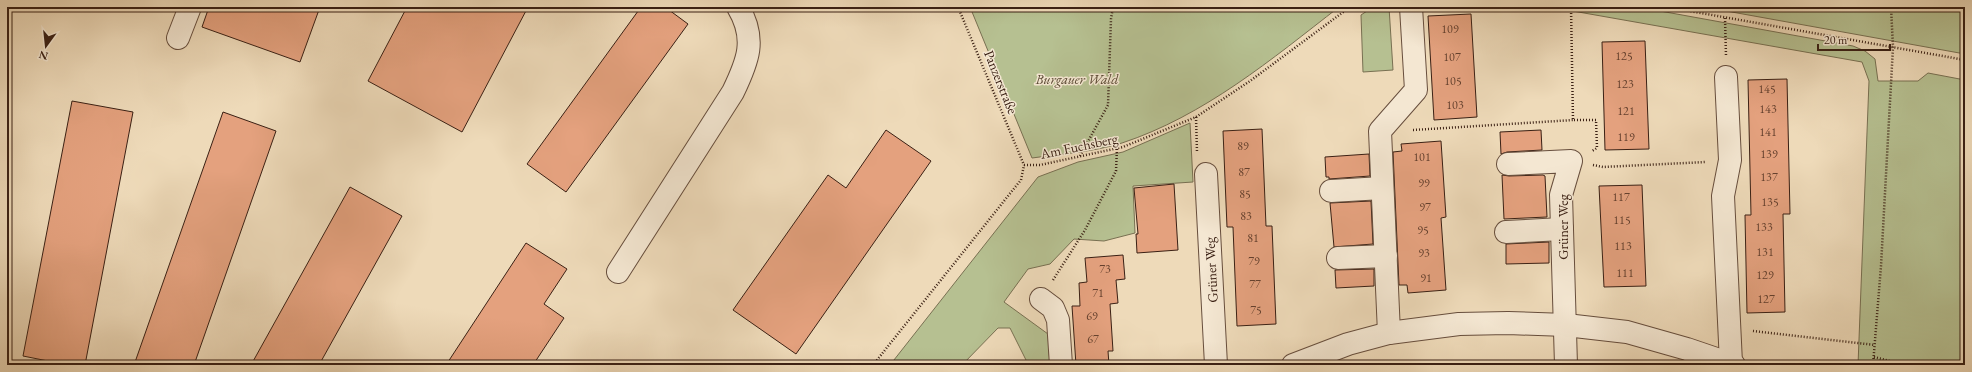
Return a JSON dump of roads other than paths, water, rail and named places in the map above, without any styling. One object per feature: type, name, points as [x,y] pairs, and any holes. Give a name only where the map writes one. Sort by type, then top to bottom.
[{"type":"street","points":[[178,38],[190,7]]},
{"type":"street","points":[[618,272],[733,92],[745,68],[750,40],[747,21],[738,7]]},
{"type":"street","points":[[1389,333],[1380,132],[1416,90],[1411,7]]},
{"type":"street","points":[[1293,365],[1348,344],[1389,333],[1459,324],[1508,323],[1566,325],[1627,332],[1687,348],[1733,364],[1723,196],[1730,160],[1726,67]]},
{"type":"street","name":"Grüner Weg","points":[[1508,164],[1571,161],[1561,195],[1566,365]]},
{"type":"street","name":"Grüner Weg","points":[[1206,174],[1216,365]]},
{"type":"street","points":[[1331,191],[1382,188]]},
{"type":"street","points":[[1506,232],[1562,229]]},
{"type":"street","points":[[1338,258],[1386,256]]},
{"type":"street","points":[[1041,299],[1053,308],[1058,320],[1061,365]]},
{"type":"park label","name":"Burgauer Wald","points":[[1077,79]]}]
